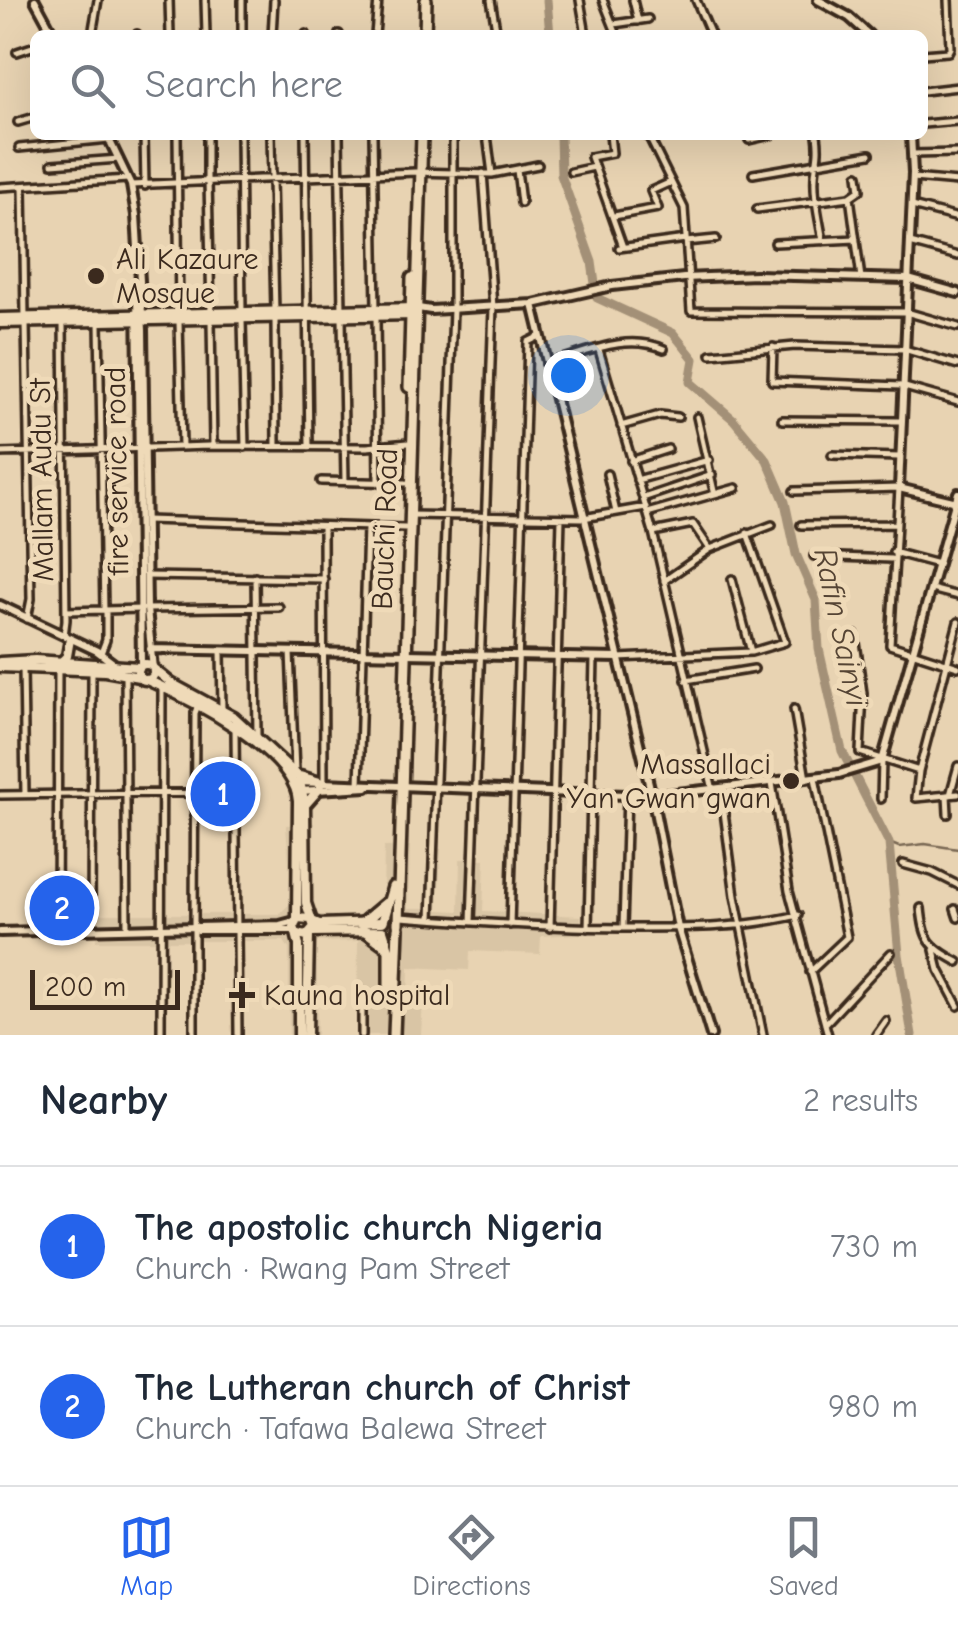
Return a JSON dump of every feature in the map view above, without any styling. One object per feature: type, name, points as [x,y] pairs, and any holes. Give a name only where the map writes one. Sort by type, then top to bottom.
[{"type":"highway","points":[[422,30],[424,0]]},
{"type":"highway","name":"Bauchi Road","points":[[403,655],[411,515],[419,140]]},
{"type":"highway","name":"Bauchi Road","points":[[391,1035],[398,923],[406,483],[417,312]]},
{"type":"highway","name":"Bauchi Road","points":[[383,927],[391,897],[399,788]]},
{"type":"highway","points":[[389,950],[362,927],[391,897]]},
{"type":"highway","points":[[383,927],[394,934],[398,923]]},
{"type":"highway","points":[[383,927],[389,950],[391,1035]]},
{"type":"main road","points":[[0,321],[417,312]]},
{"type":"main road","points":[[26,320],[99,323],[139,319]]},
{"type":"main road","points":[[60,665],[68,656],[67,637]]},
{"type":"main road","points":[[0,665],[117,666],[153,676],[153,669]]},
{"type":"main road","points":[[60,665],[125,674],[142,672],[162,687],[222,709],[297,781],[322,784]]},
{"type":"main road","points":[[153,669],[256,735],[297,781],[305,805],[306,903],[311,920],[303,1035]]},
{"type":"main road","points":[[297,781],[296,926],[303,1035]]},
{"type":"main road","points":[[305,805],[322,784]]},
{"type":"main road","points":[[296,926],[311,920],[362,927]]},
{"type":"main road","points":[[296,926],[302,936],[383,927]]},
{"type":"street","points":[[36,0],[51,30]]},
{"type":"street","points":[[93,30],[98,0]]},
{"type":"street","points":[[170,0],[170,30]]},
{"type":"street","points":[[206,0],[206,30]]},
{"type":"street","points":[[242,0],[242,30]]},
{"type":"street","points":[[272,30],[274,0]]},
{"type":"street","points":[[375,30],[378,0]]},
{"type":"street","points":[[492,0],[495,30]]},
{"type":"street","points":[[580,0],[585,30]]},
{"type":"street","points":[[604,0],[616,30]]},
{"type":"street","points":[[634,0],[638,21]]},
{"type":"street","points":[[696,0],[708,30]]},
{"type":"street","points":[[818,0],[863,30]]},
{"type":"street","points":[[928,54],[948,52],[950,48],[948,0]]},
{"type":"street","points":[[614,24],[648,19]]},
{"type":"street","points":[[17,52],[30,48]]},
{"type":"street","points":[[928,91],[958,88]]},
{"type":"street","points":[[18,122],[30,119]]},
{"type":"street","points":[[928,124],[958,121]]},
{"type":"street","points":[[19,148],[84,140]]},
{"type":"street","name":"fire service road","points":[[110,140],[130,182],[136,215],[142,672]]},
{"type":"street","points":[[144,140],[145,186]]},
{"type":"street","points":[[177,140],[182,447]]},
{"type":"street","points":[[207,140],[213,446]]},
{"type":"street","points":[[240,140],[245,447]]},
{"type":"street","points":[[271,140],[276,447]]},
{"type":"street","points":[[305,140],[309,447]]},
{"type":"street","points":[[339,140],[344,482]]},
{"type":"street","points":[[373,140],[378,482]]},
{"type":"street","points":[[432,919],[453,309],[453,140]]},
{"type":"street","points":[[488,140],[492,174]]},
{"type":"street","points":[[611,140],[612,153],[592,156],[621,248],[716,239]]},
{"type":"street","points":[[650,140],[684,208],[691,310],[906,312],[958,327]]},
{"type":"street","points":[[818,140],[817,202],[823,240]]},
{"type":"street","points":[[911,140],[912,206],[890,645],[958,666]]},
{"type":"street","points":[[912,154],[958,153]]},
{"type":"street","points":[[753,174],[870,154]]},
{"type":"street","points":[[52,164],[119,159]]},
{"type":"street","points":[[0,187],[130,182],[145,186],[418,172],[492,174],[538,165]]},
{"type":"street","points":[[571,172],[594,167]]},
{"type":"street","points":[[517,170],[521,203]]},
{"type":"street","points":[[471,922],[493,307],[483,174]]},
{"type":"street","points":[[757,210],[850,197],[860,190],[858,175]]},
{"type":"street","points":[[913,178],[958,182]]},
{"type":"street","points":[[614,216],[658,208],[651,191],[671,182]]},
{"type":"street","points":[[24,186],[31,599],[27,619]]},
{"type":"street","points":[[850,197],[861,278]]},
{"type":"street","points":[[912,206],[958,218]]},
{"type":"street","points":[[775,243],[856,239]]},
{"type":"street","points":[[910,243],[958,256]]},
{"type":"street","points":[[417,312],[533,304],[612,286],[756,275],[908,279],[958,292]]},
{"type":"street","points":[[533,304],[652,796],[678,928],[711,1035]]},
{"type":"street","name":"Mallam Audu St","points":[[63,323],[67,637]]},
{"type":"street","points":[[99,323],[106,640],[100,653]]},
{"type":"street","points":[[510,925],[528,342],[540,336]]},
{"type":"street","points":[[546,364],[627,342],[664,348]]},
{"type":"street","points":[[773,346],[772,381],[902,386],[958,402]]},
{"type":"street","points":[[711,354],[773,346],[904,349],[958,365]]},
{"type":"street","points":[[599,350],[653,532],[680,656],[717,789],[763,1035]]},
{"type":"street","points":[[621,426],[660,416],[678,417]]},
{"type":"street","points":[[697,417],[714,492]]},
{"type":"street","points":[[782,420],[900,421]]},
{"type":"street","points":[[0,453],[408,443]]},
{"type":"street","points":[[631,461],[668,448]]},
{"type":"street","points":[[142,450],[146,520],[144,609],[153,669]]},
{"type":"street","points":[[832,455],[899,457]]},
{"type":"street","points":[[637,480],[709,460]]},
{"type":"street","points":[[607,474],[616,512]]},
{"type":"street","points":[[643,498],[712,475]]},
{"type":"street","points":[[321,481],[406,483]]},
{"type":"street","points":[[411,515],[583,518],[646,510],[736,488]]},
{"type":"street","points":[[794,491],[899,488],[957,498],[882,761],[880,799]]},
{"type":"street","points":[[550,928],[562,518]]},
{"type":"street","points":[[146,520],[405,528]]},
{"type":"street","points":[[653,532],[693,524],[710,549]]},
{"type":"street","points":[[664,581],[710,549],[772,524]]},
{"type":"street","points":[[801,525],[896,524]]},
{"type":"street","points":[[322,526],[326,652],[322,784]]},
{"type":"street","points":[[359,786],[368,527]]},
{"type":"street","points":[[150,650],[556,658],[751,652],[785,642],[747,532]]},
{"type":"street","points":[[814,556],[893,556],[938,564]]},
{"type":"street","points":[[146,576],[324,578]]},
{"type":"street","points":[[255,576],[256,735]]},
{"type":"street","points":[[732,579],[751,652]]},
{"type":"street","points":[[931,589],[958,596]]},
{"type":"street","points":[[0,606],[100,653],[117,666]]},
{"type":"street","points":[[66,611],[279,608]]},
{"type":"street","points":[[952,795],[916,798],[918,771],[958,622]]},
{"type":"street","points":[[855,635],[864,692],[860,752],[918,771]]},
{"type":"street","points":[[222,650],[222,709]]},
{"type":"street","points":[[290,651],[297,781],[652,796],[840,774],[882,761]]},
{"type":"street","points":[[588,928],[594,658]]},
{"type":"street","points":[[23,664],[25,796]]},
{"type":"street","points":[[56,931],[60,665]]},
{"type":"street","points":[[686,680],[754,669]]},
{"type":"street","points":[[91,928],[92,670]]},
{"type":"street","points":[[125,674],[127,927]]},
{"type":"street","points":[[161,1035],[162,687]]},
{"type":"street","points":[[194,1035],[195,713],[200,701]]},
{"type":"street","points":[[794,709],[847,937],[810,972]]},
{"type":"street","points":[[237,724],[238,1035]]},
{"type":"street","points":[[948,814],[958,766]]},
{"type":"street","points":[[772,784],[789,891],[828,1035]]},
{"type":"street","points":[[0,795],[236,792]]},
{"type":"street","points":[[623,928],[626,796]]},
{"type":"street","points":[[903,864],[958,885]]},
{"type":"street","points":[[921,908],[923,934],[958,1006]]},
{"type":"street","points":[[955,909],[958,918]]},
{"type":"street","points":[[398,923],[432,919],[550,928],[678,928],[742,925],[798,915]]},
{"type":"street","points":[[0,932],[296,926]]},
{"type":"street","points":[[56,931],[160,929]]},
{"type":"street","points":[[933,948],[958,962]]},
{"type":"street","points":[[825,1024],[891,953]]},
{"type":"street","points":[[362,1004],[362,1035]]},
{"type":"street","points":[[876,1035],[886,1021]]},
{"type":"shaded area","points":[[314,823],[312,902],[318,915],[362,916],[383,899],[384,847],[410,846],[408,908],[426,908],[428,849],[441,849],[438,910],[459,911],[460,859],[485,859],[483,911],[581,916],[581,934],[541,936],[540,954],[470,951],[469,970],[409,967],[408,998],[423,999],[421,1035],[357,1035],[358,941],[317,942],[317,1035],[289,1035],[289,949],[284,941],[96,941],[96,914],[279,914],[292,902],[286,825]]},
{"type":"waterway","name":"Rafin Sainyi","points":[[547,0],[550,30]]},
{"type":"waterway","name":"Rafin Sainyi","points":[[560,140],[561,175],[592,262],[597,298],[673,333],[694,359],[690,382],[733,419],[767,460],[785,502],[796,554],[816,600],[819,649],[842,751],[889,843],[899,955],[912,1035]]},
{"type":"waterway","points":[[889,843],[899,847],[925,844],[958,849]]},
{"type":"place","name":"Ali Kazaure Mosque","points":[[96,276]]},
{"type":"place","name":"Massallaci Yan Gwan gwan","points":[[791,781]]},
{"type":"place","name":"The apostolic church Nigeria","points":[[223,794]]},
{"type":"place","name":"The Lutheran church of Christ","points":[[62,908]]},
{"type":"place","name":"Kauna hospital","points":[[242,995]]}]
